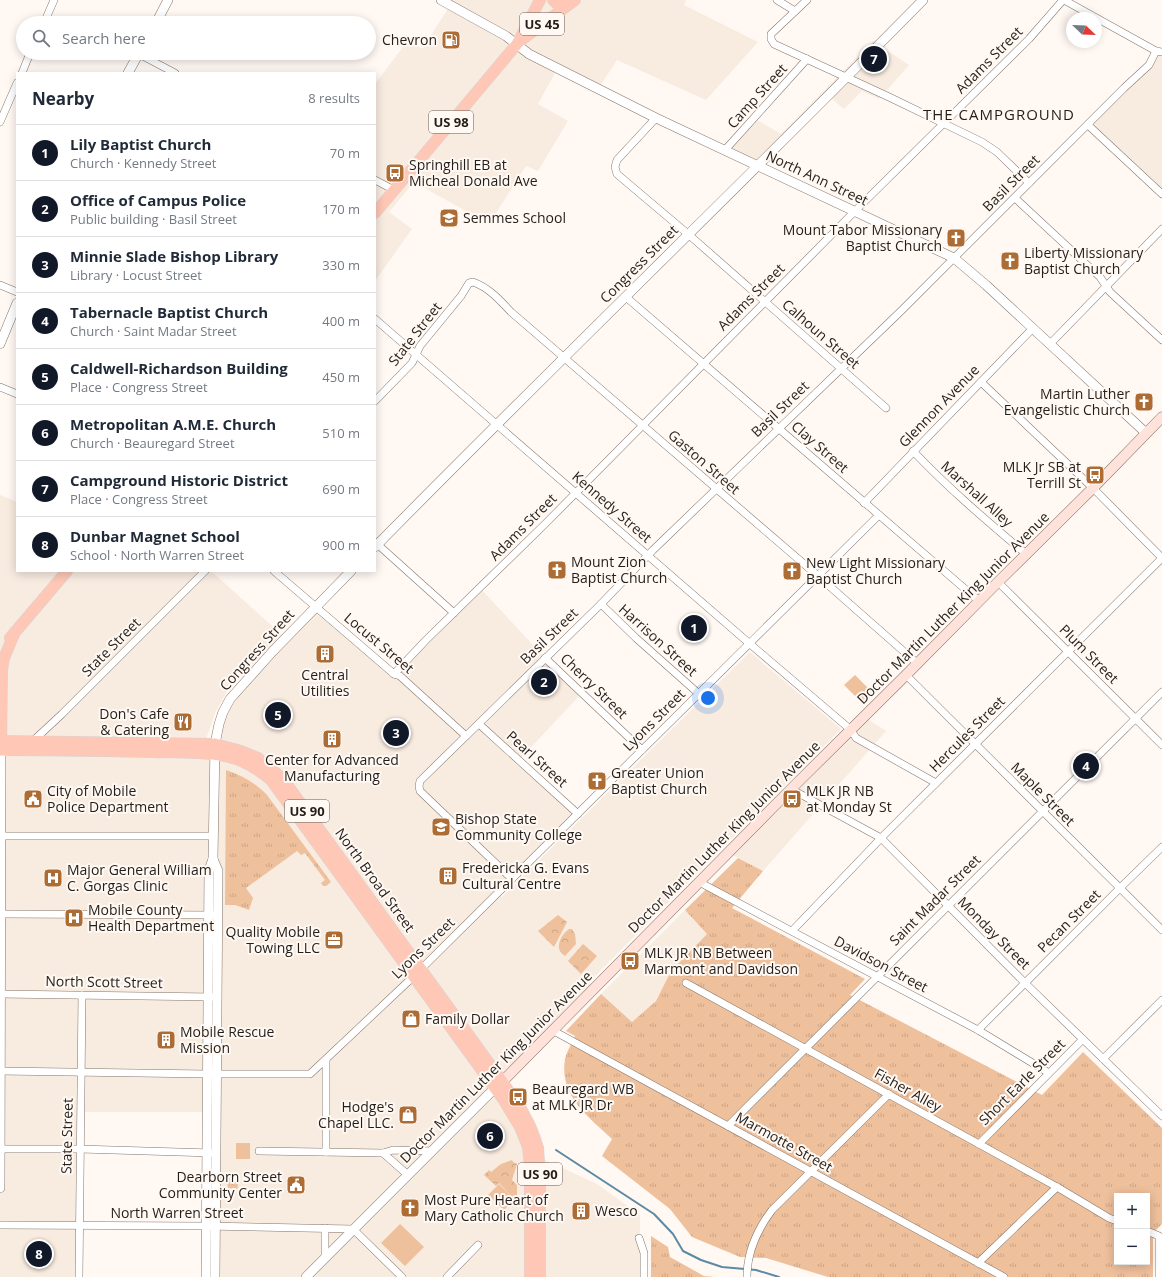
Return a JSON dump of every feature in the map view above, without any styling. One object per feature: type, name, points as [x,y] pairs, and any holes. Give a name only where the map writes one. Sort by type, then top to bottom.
[{"type":"main road","name":"US 98","points":[[376,212],[517,44],[540,0]]},
{"type":"main road","points":[[553,0],[556,3],[572,3]]},
{"type":"main road","name":"US 45","points":[[517,44],[572,3]]},
{"type":"main road","name":"Doctor Martin Luther King Junior Avenue","points":[[498,1085],[1162,417]]},
{"type":"main road","points":[[0,649],[67,572]]},
{"type":"main road","points":[[0,745],[2,670],[4,658],[15,632]]},
{"type":"main road","name":"North Broad Street","points":[[0,745],[34,741],[216,750],[255,768],[271,780],[417,972],[498,1085]]},
{"type":"main road","name":"North Broad Street","points":[[0,745],[138,752],[216,750]]},
{"type":"main road","name":"US 90","points":[[498,1085],[520,1127],[528,1147],[530,1166],[530,1277]]},
{"type":"main road","name":"US 90","points":[[498,1085],[521,1109],[530,1126],[538,1148],[540,1178],[540,1277]]},
{"type":"street","points":[[47,16],[54,0]]},
{"type":"street","name":"North Ann Street","points":[[441,0],[506,36],[528,54],[656,118],[954,258],[986,285],[1146,433]]},
{"type":"street","points":[[777,0],[795,11]]},
{"type":"street","points":[[807,0],[771,34],[771,39],[774,44],[982,142],[997,152],[1029,183]]},
{"type":"street","name":"Congress Street","points":[[376,545],[923,0]]},
{"type":"street","points":[[1063,0],[1159,51]]},
{"type":"street","name":"Adams Street","points":[[454,613],[576,493],[764,301],[1029,38],[1063,0]]},
{"type":"street","points":[[159,16],[166,1]]},
{"type":"street","name":"Basil Street","points":[[512,879],[420,791],[420,781],[648,555],[841,369],[1015,198],[1149,65],[1159,51]]},
{"type":"street","name":"Camp Street","points":[[725,150],[807,59]]},
{"type":"street","points":[[22,72],[27,60]]},
{"type":"street","points":[[129,72],[136,60]]},
{"type":"street","points":[[150,60],[173,72]]},
{"type":"street","points":[[0,122],[16,85]]},
{"type":"street","name":"Calhoun Street","points":[[656,118],[617,160],[615,167],[617,174],[688,234],[886,408]]},
{"type":"street","points":[[1088,125],[1162,194]]},
{"type":"street","points":[[376,181],[394,190]]},
{"type":"street","points":[[1015,198],[1100,277],[1110,292],[1162,340]]},
{"type":"street","points":[[1050,344],[1162,229]]},
{"type":"street","name":"State Street","points":[[376,400],[412,363],[420,346],[461,296],[469,283],[472,282]]},
{"type":"street","name":"Gaston Street","points":[[472,282],[477,283],[497,296],[511,312],[918,664]]},
{"type":"street","points":[[0,285],[16,292]]},
{"type":"street","name":"Clay Street","points":[[626,297],[978,601]]},
{"type":"street","points":[[0,344],[16,305]]},
{"type":"street","name":"Kennedy Street","points":[[376,320],[851,730],[856,738],[936,783]]},
{"type":"street","name":"Glennon Avenue","points":[[864,503],[1033,328]]},
{"type":"street","points":[[981,382],[1093,488],[1162,558]]},
{"type":"street","points":[[0,387],[16,394]]},
{"type":"street","name":"Marshall Alley","points":[[913,452],[930,470],[1026,554]]},
{"type":"street","name":"Lyons Street","points":[[0,1071],[310,1074],[512,879],[879,515]]},
{"type":"street","points":[[376,545],[454,613],[394,674]]},
{"type":"street","name":"Hercules Street","points":[[792,931],[881,838],[1162,558]]},
{"type":"street","name":"State Street","points":[[34,741],[204,572]]},
{"type":"street","name":"Locust Street","points":[[275,572],[394,674],[400,676],[466,736]]},
{"type":"street","name":"Congress Street","points":[[215,1277],[211,1226],[213,915],[209,870],[213,859],[216,750],[219,724],[230,699],[273,651],[351,572]]},
{"type":"street","name":"Plum Street","points":[[998,582],[1162,745]]},
{"type":"street","name":"Harrison Street","points":[[600,604],[699,694]]},
{"type":"street","name":"Cherry Street","points":[[545,658],[642,750]]},
{"type":"street","name":"Maple Street","points":[[906,675],[1162,930]]},
{"type":"street","name":"Saint Madar Street","points":[[728,1126],[1162,692]]},
{"type":"street","name":"Pearl Street","points":[[479,724],[578,814]]},
{"type":"street","points":[[0,745],[0,1188]]},
{"type":"street","name":"Monday Street","points":[[791,789],[881,838],[1025,983],[1162,1116]]},
{"type":"street","points":[[1,836],[214,836]]},
{"type":"street","name":"Pecan Street","points":[[978,1030],[1120,888],[1161,851]]},
{"type":"street","name":"Davidson Street","points":[[699,882],[978,1030],[1049,1073]]},
{"type":"street","points":[[1,914],[213,915]]},
{"type":"street","name":"Fisher Alley","points":[[686,983],[1114,1220]]},
{"type":"street","name":"North Scott Street","points":[[0,994],[212,997]]},
{"type":"street","name":"State Street","points":[[79,1277],[82,995]]},
{"type":"street","points":[[1103,1059],[1162,1000]]},
{"type":"street","name":"Marmotte Street","points":[[552,1030],[1004,1277]]},
{"type":"street","name":"Short Earle Street","points":[[979,1144],[1083,1039]]},
{"type":"street","points":[[326,1060],[326,1152]]},
{"type":"street","name":"Doctor Martin Luther King Junior Avenue","points":[[306,1277],[498,1085]]},
{"type":"street","points":[[747,1276],[751,1247],[764,1220],[810,1171],[889,1094]]},
{"type":"street","points":[[0,1149],[80,1149],[211,1153]]},
{"type":"street","points":[[259,1151],[383,1153],[393,1150],[432,1151]]},
{"type":"street","points":[[383,1153],[408,1175]]},
{"type":"street","points":[[978,1263],[1057,1187]]},
{"type":"street","name":"North Warren Street","points":[[0,1225],[211,1226],[353,1229]]},
{"type":"street","name":"Congress Street","points":[[206,1277],[211,1226]]},
{"type":"street","points":[[325,1228],[325,1257]]},
{"type":"street","points":[[353,1229],[402,1277]]},
{"type":"street","points":[[1150,1232],[1159,1236],[1159,1277]]},
{"type":"street","points":[[639,1238],[644,1253],[644,1277]]},
{"type":"street","points":[[447,1277],[478,1245]]},
{"type":"shaded area","points":[[451,0],[686,0],[684,5],[758,42],[706,100],[617,60],[596,92],[556,71],[538,104],[568,121],[538,171],[526,166],[489,224],[414,182],[389,212],[412,229],[376,280],[376,83],[409,39],[422,49],[446,12]]},
{"type":"shaded area","points":[[873,41],[909,65],[879,99],[862,91],[844,109],[830,97],[763,166],[730,150],[757,120],[781,134]]},
{"type":"shaded area","points":[[1156,51],[1162,52],[1162,194],[1088,125],[1149,65]]},
{"type":"shaded area","points":[[0,495],[16,502],[16,572],[212,572],[282,635],[228,690],[215,713],[206,739],[216,741],[223,712],[316,607],[394,674],[480,588],[545,658],[582,693],[519,760],[578,814],[498,893],[502,897],[750,652],[841,729],[589,982],[594,988],[506,1077],[528,1109],[542,1137],[543,1159],[597,1184],[640,1215],[640,1277],[207,1277],[211,1112],[83,1112],[81,1277],[0,1277]]},
{"type":"shaded area","points":[[866,718],[886,731],[763,871],[731,854]]},
{"type":"shaded area","points":[[685,910],[707,934],[671,971],[656,1001],[632,1022],[601,994]]},
{"type":"green space","points":[[855,675],[872,692],[862,703],[844,685]]},
{"type":"green space","points":[[226,770],[248,780],[267,795],[331,882],[326,886],[323,886],[321,883],[325,880],[305,853],[301,855],[297,851],[246,888],[253,898],[249,910],[235,905],[225,905]]},
{"type":"green space","points":[[738,858],[763,871],[732,908],[865,979],[850,995],[1042,1095],[1083,1052],[1162,1128],[1162,1224],[1155,1231],[1153,1239],[1153,1277],[828,1277],[766,1258],[740,1257],[692,1237],[670,1209],[602,1156],[612,1139],[577,1104],[566,1084],[564,1072],[565,1059],[575,1036],[566,1031],[601,994],[632,1022],[656,1001],[671,971],[707,934],[685,910]]},
{"type":"green space","points":[[558,915],[567,922],[554,947],[538,931]]},
{"type":"green space","points":[[569,929],[572,929],[575,934],[576,944],[565,956],[559,950],[559,946],[561,938]]},
{"type":"green space","points":[[583,944],[597,956],[581,974],[568,961]]},
{"type":"green space","points":[[236,1143],[250,1143],[250,1159],[236,1159]]},
{"type":"green space","points":[[512,1160],[517,1164],[512,1180],[517,1185],[517,1196],[514,1199],[499,1183],[496,1186],[484,1175],[489,1170],[491,1172],[501,1164]]},
{"type":"green space","points":[[231,1175],[236,1176],[238,1179],[237,1189],[228,1188],[227,1179]]},
{"type":"green space","points":[[499,1184],[514,1199],[504,1210],[488,1195]]},
{"type":"green space","points":[[400,1224],[424,1247],[405,1266],[381,1243]]},
{"type":"green space","points":[[651,1236],[668,1247],[670,1257],[704,1276],[714,1277],[651,1277]]},
{"type":"waterway","points":[[556,1150],[654,1214],[673,1234],[683,1251],[701,1260],[722,1267],[756,1270],[779,1277]]},
{"type":"place","name":"Chevron","points":[[451,40]]},
{"type":"place","name":"Campground Historic District","points":[[874,59]]},
{"type":"place","name":"Springhill EB at Micheal Donald Ave","points":[[395,173]]},
{"type":"place","name":"Semmes School","points":[[449,218]]},
{"type":"place","name":"Mount Tabor Missionary Baptist Church","points":[[956,238]]},
{"type":"place","name":"Liberty Missionary Baptist Church","points":[[1010,261]]},
{"type":"place","name":"Martin Luther Evangelistic Church","points":[[1144,402]]},
{"type":"place","name":"MLK Jr SB at Terrill St","points":[[1095,475]]},
{"type":"place","name":"Mount Zion Baptist Church","points":[[557,570]]},
{"type":"place","name":"New Light Missionary Baptist Church","points":[[792,571]]},
{"type":"place","name":"Lily Baptist Church","points":[[694,628]]},
{"type":"place","name":"Central Utilities","points":[[325,654]]},
{"type":"place","name":"Office of Campus Police","points":[[544,682]]},
{"type":"place","name":"Caldwell-Richardson Building","points":[[278,715]]},
{"type":"place","name":"Don's Cafe & Catering","points":[[183,722]]},
{"type":"place","name":"Minnie Slade Bishop Library","points":[[396,733]]},
{"type":"place","name":"Center for Advanced Manufacturing","points":[[332,739]]},
{"type":"place","name":"Tabernacle Baptist Church","points":[[1086,766]]},
{"type":"place","name":"Greater Union Baptist Church","points":[[597,781]]},
{"type":"place","name":"City of Mobile Police Department","points":[[33,799]]},
{"type":"place","name":"MLK JR NB at Monday St","points":[[792,799]]},
{"type":"place","name":"Bishop State Community College","points":[[441,827]]},
{"type":"place","name":"Fredericka G. Evans Cultural Centre","points":[[448,876]]},
{"type":"place","name":"Major General William C. Gorgas Clinic","points":[[53,878]]},
{"type":"place","name":"Mobile County Health Department","points":[[74,918]]},
{"type":"place","name":"Quality Mobile Towing LLC","points":[[334,940]]},
{"type":"place","name":"MLK JR NB Between Marmont and Davidson","points":[[630,961]]},
{"type":"place","name":"Family Dollar","points":[[411,1019]]},
{"type":"place","name":"Mobile Rescue Mission","points":[[166,1040]]},
{"type":"place","name":"Beauregard WB at MLK JR Dr","points":[[518,1097]]},
{"type":"place","name":"Hodge's Chapel LLC.","points":[[408,1115]]},
{"type":"place","name":"Metropolitan A.M.E. Church","points":[[490,1136]]},
{"type":"place","name":"Dearborn Street Community Center","points":[[296,1185]]},
{"type":"place","name":"Most Pure Heart of Mary Catholic Church","points":[[410,1208]]},
{"type":"place","name":"Wesco","points":[[581,1211]]},
{"type":"place","name":"Dunbar Magnet School","points":[[39,1254]]},
{"type":"district","name":"THE CAMPGROUND","points":[[999,115]]}]
